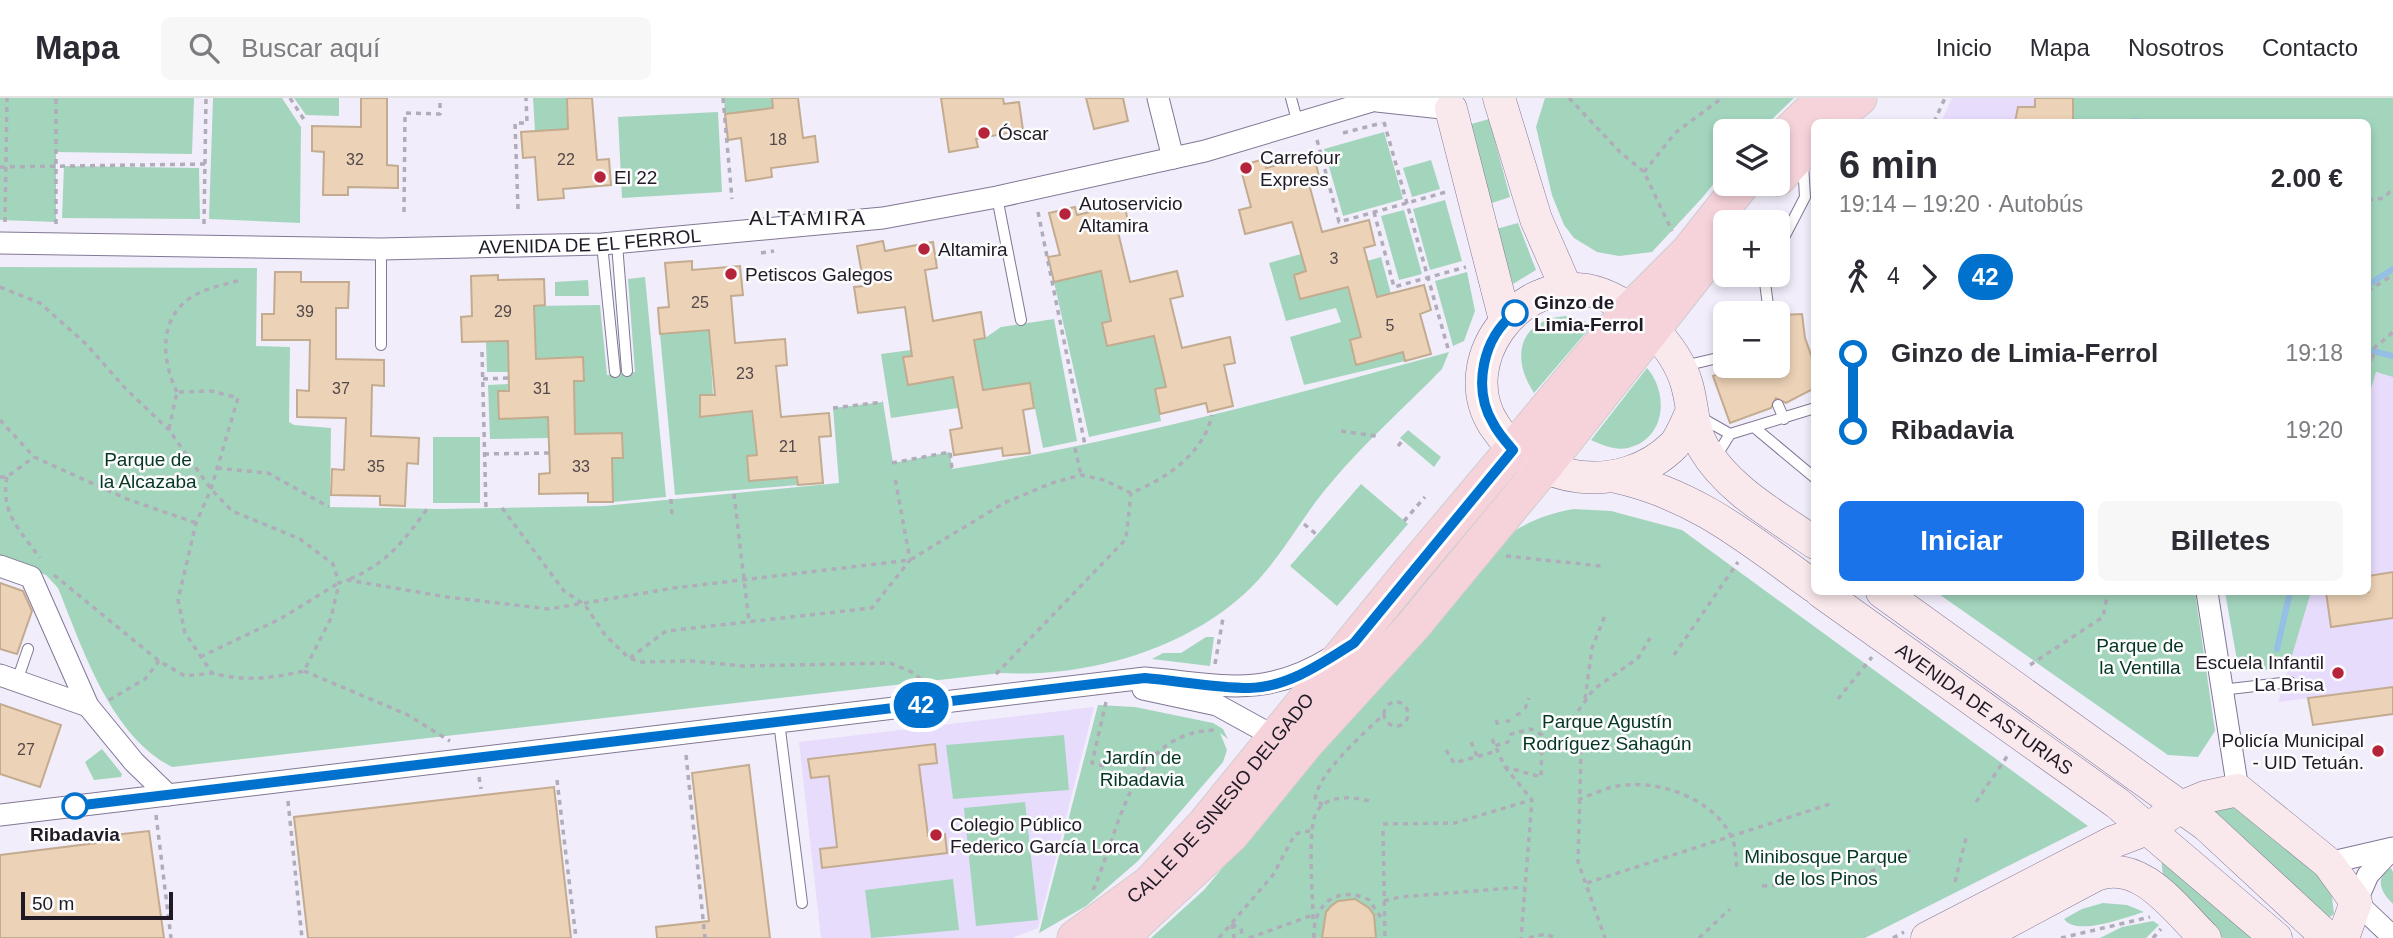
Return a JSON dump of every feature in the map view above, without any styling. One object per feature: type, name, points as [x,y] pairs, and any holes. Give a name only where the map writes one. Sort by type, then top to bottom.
[{"type":"main road","points":[[1494,98],[1474,109],[1445,104],[1506,320]]},
{"type":"main road","points":[[1499,98],[1536,219],[1567,290]]},
{"type":"main road","points":[[1812,119],[1824,98]]},
{"type":"main road","points":[[1833,119],[1859,98]]},
{"type":"main road","points":[[1791,188],[1798,143],[1811,120]]},
{"type":"main road","name":"CALLE DE SINESIO DELGADO","points":[[1075,938],[1131,899],[1165,868],[1292,740],[1413,626],[1544,467],[1640,320],[1733,196]]},
{"type":"main road","points":[[1750,210],[1763,196]]},
{"type":"main road","name":"CALLE DE SINESIO DELGADO","points":[[1120,938],[1231,835],[1354,643],[1513,450],[1640,320],[1713,251]]},
{"type":"main road","points":[[1811,540],[1753,499],[1713,461],[1702,445],[1691,413],[1688,386],[1680,367],[1640,320],[1609,298],[1587,290],[1567,290],[1531,300],[1494,333],[1483,368],[1483,387],[1492,422],[1513,450],[1567,476],[1616,477],[1664,490],[1690,502],[1811,584]]},
{"type":"main road","points":[[1616,477],[1649,464],[1675,444],[1691,413]]},
{"type":"main road","name":"AVENIDA DE ASTURIAS","points":[[1825,595],[2117,803],[2276,938]]},
{"type":"main road","name":"AVENIDA DE ASTURIAS","points":[[1886,595],[2206,825],[2328,938]]},
{"type":"main road","points":[[1927,938],[2113,842],[2147,829],[2181,807],[2205,797],[2238,790],[2328,863],[2356,902],[2343,938]]},
{"type":"main road","points":[[2147,829],[2155,903]]},
{"type":"main road","points":[[1981,937],[2105,872],[2118,870],[2135,874],[2155,903],[2206,938]]},
{"type":"street","points":[[1158,98],[1173,158]]},
{"type":"street","name":"AVENIDA DE EL FERROL","points":[[2,232],[56,243],[381,248],[609,244],[883,218],[996,197],[1173,158],[1379,99],[1445,104]]},
{"type":"street","points":[[0,566],[31,576],[96,705],[160,796]]},
{"type":"street","points":[[2207,595],[2238,790]]},
{"type":"street","points":[[0,815],[1145,678],[1251,688],[1296,676],[1354,643]]},
{"type":"street","points":[[8,678],[96,705]]},
{"type":"street","points":[[1110,682],[1217,705],[1292,740]]},
{"type":"street","points":[[2328,863],[2393,849]]},
{"type":"street","points":[[2393,849],[2368,875],[2356,902],[2393,937]]},
{"type":"lane","points":[[1291,98],[1298,124]]},
{"type":"lane","points":[[1786,210],[1791,188]]},
{"type":"lane","points":[[996,197],[1021,320]]},
{"type":"lane","points":[[609,244],[627,371]]},
{"type":"lane","points":[[609,244],[615,372]]},
{"type":"lane","points":[[381,248],[381,345]]},
{"type":"lane","points":[[1680,367],[1713,359]]},
{"type":"lane","points":[[1778,405],[1784,419]]},
{"type":"lane","points":[[1691,413],[1730,433],[1755,428],[1811,409]]},
{"type":"lane","points":[[1755,428],[1811,475]]},
{"type":"lane","points":[[1713,461],[1730,433]]},
{"type":"lane","points":[[8,678],[28,649]]},
{"type":"lane","points":[[2221,690],[2290,682]]},
{"type":"lane","points":[[779,722],[802,903]]},
{"type":"path","points":[[2,232],[7,98]]},
{"type":"path","points":[[56,98],[56,243]]},
{"type":"path","points":[[204,224],[206,98]]},
{"type":"path","points":[[290,98],[305,121]]},
{"type":"path","points":[[404,212],[405,113],[440,114],[440,98]]},
{"type":"path","points":[[518,209],[514,123],[527,123],[526,98]]},
{"type":"path","points":[[723,98],[732,199]]},
{"type":"path","points":[[1569,98],[1620,152],[1644,172],[1674,235]]},
{"type":"path","points":[[1644,172],[1675,133],[1722,98]]},
{"type":"path","points":[[1935,119],[1945,98]]},
{"type":"path","points":[[1379,99],[1449,352]]},
{"type":"path","points":[[1317,140],[1339,222],[1446,192]]},
{"type":"path","points":[[3,167],[56,164],[206,164]]},
{"type":"path","points":[[2371,200],[2384,198],[2393,188]]},
{"type":"path","points":[[1038,212],[1085,445]]},
{"type":"path","points":[[1374,212],[1394,287],[1471,266]]},
{"type":"path","points":[[761,253],[774,251]]},
{"type":"path","points":[[2371,289],[2393,275]]},
{"type":"path","points":[[169,429],[177,392],[169,375],[164,352],[170,320],[183,305],[199,293],[243,279]]},
{"type":"path","points":[[0,287],[40,303],[86,344],[125,388],[169,429],[211,489],[232,511],[300,539],[333,564],[339,583],[331,618],[304,671]]},
{"type":"path","points":[[2373,362],[2373,349],[2393,332]]},
{"type":"path","points":[[482,352],[486,508]]},
{"type":"path","points":[[482,379],[509,378]]},
{"type":"path","points":[[177,392],[211,391],[238,398],[211,489],[196,523],[178,607],[185,633],[212,673]]},
{"type":"path","points":[[833,408],[883,402]]},
{"type":"path","points":[[629,658],[666,631],[872,608],[910,560],[1004,503],[1052,483],[1081,475],[1104,480],[1131,493],[1156,483],[1199,447],[1209,432],[1212,415]]},
{"type":"path","points":[[0,420],[34,457],[127,499],[196,523]]},
{"type":"path","points":[[1341,431],[1376,436]]},
{"type":"path","points":[[1398,446],[1403,440]]},
{"type":"path","points":[[1075,448],[1081,475]]},
{"type":"path","points":[[892,463],[950,452],[952,469]]},
{"type":"path","points":[[484,454],[549,453]]},
{"type":"path","points":[[0,477],[7,477],[34,457]]},
{"type":"path","points":[[217,468],[268,472],[329,507]]},
{"type":"path","points":[[7,477],[4,493],[7,511],[41,560]]},
{"type":"path","points":[[895,478],[910,560]]},
{"type":"path","points":[[990,681],[1126,538],[1131,493]]},
{"type":"path","points":[[734,494],[749,622]]},
{"type":"path","points":[[1404,521],[1425,498]]},
{"type":"path","points":[[670,499],[672,519]]},
{"type":"path","points":[[502,508],[564,591],[585,605],[605,635],[629,658],[640,662],[691,661],[743,666],[890,663],[914,673],[930,687]]},
{"type":"path","points":[[200,657],[280,619],[339,583],[374,569],[401,545],[428,509]]},
{"type":"path","points":[[1304,524],[1317,535]]},
{"type":"path","points":[[1495,554],[1601,566]]},
{"type":"path","points":[[348,580],[447,597],[549,610],[743,580],[910,560]]},
{"type":"path","points":[[1674,654],[1739,561]]},
{"type":"path","points":[[48,570],[159,661],[186,676],[212,673],[229,678],[271,678],[304,671],[406,714],[451,742],[438,743]]},
{"type":"path","points":[[2030,665],[2103,617],[2107,595]]},
{"type":"path","points":[[1585,701],[1591,648],[1606,613]]},
{"type":"path","points":[[1214,675],[1223,618]]},
{"type":"path","points":[[1578,711],[1610,676],[1638,658],[1650,638]]},
{"type":"path","points":[[1838,699],[1872,657]]},
{"type":"path","points":[[96,705],[145,679],[159,661]]},
{"type":"path","points":[[1525,709],[1529,698]]},
{"type":"path","points":[[1322,805],[1315,800],[1315,795],[1328,773],[1383,715],[1389,704],[1404,704],[1409,713],[1405,723],[1395,727],[1385,720],[1383,715]]},
{"type":"path","points":[[1104,766],[1092,762],[1105,706]]},
{"type":"path","points":[[1496,719],[1498,725]]},
{"type":"path","points":[[1582,719],[1578,862],[1605,938]]},
{"type":"path","points":[[1494,746],[1508,742],[1511,734],[1531,729],[1542,735],[1541,777],[1505,767]]},
{"type":"path","points":[[1091,894],[1111,850],[1125,803],[1147,762],[1158,751],[1180,738],[1207,730],[1226,732]]},
{"type":"path","points":[[1492,739],[1505,767],[1532,800],[1521,938]]},
{"type":"path","points":[[1471,742],[1477,757]]},
{"type":"path","points":[[1446,750],[1454,763],[1497,751]]},
{"type":"path","points":[[1976,802],[2009,754]]},
{"type":"path","points":[[686,755],[705,938]]},
{"type":"path","points":[[557,780],[576,938]]},
{"type":"path","points":[[286,781],[302,938]]},
{"type":"path","points":[[1578,801],[1611,788],[1642,785],[1679,792],[1712,812],[1731,836],[1737,870]]},
{"type":"path","points":[[160,796],[171,938]]},
{"type":"path","points":[[1314,938],[1313,830],[1316,812],[1322,805],[1348,797],[1372,802]]},
{"type":"path","points":[[1383,824],[1455,823],[1532,800]]},
{"type":"path","points":[[1587,883],[1830,804]]},
{"type":"path","points":[[1219,938],[1277,869],[1295,834],[1313,830]]},
{"type":"path","points":[[1383,831],[1385,938]]},
{"type":"path","points":[[1955,882],[1967,834]]},
{"type":"path","points":[[1762,886],[1859,877],[1882,869],[1913,848]]},
{"type":"path","points":[[1384,901],[1400,897],[1524,887]]},
{"type":"path","points":[[1249,938],[1313,917],[1331,900],[1351,895],[1369,900],[1384,922]]},
{"type":"path","points":[[2060,928],[2062,937],[2155,903]]},
{"type":"path","points":[[1699,938],[1730,909]]},
{"type":"path","points":[[1232,924],[1234,938]]},
{"type":"path","points":[[1232,924],[1241,929],[1242,938]]},
{"type":"path","points":[[2153,938],[2165,925]]},
{"type":"path","points":[[1529,938],[1545,934],[1558,938]]},
{"type":"shaded area","points":[[1952,98],[2093,98],[2093,119],[1942,119]]},
{"type":"shaded area","points":[[2376,372],[2393,377],[2393,687],[2278,702],[2310,595],[2371,595],[2371,389]]},
{"type":"shaded area","name":"Colegio Público Federico García Lorca","points":[[1094,707],[1038,928],[1012,938],[821,938],[799,742]]},
{"type":"green space","points":[[0,98],[194,98],[192,154],[56,152],[56,222],[0,220]]},
{"type":"green space","points":[[213,98],[282,98],[301,127],[300,223],[209,219]]},
{"type":"green space","points":[[294,98],[339,98],[339,116],[306,115]]},
{"type":"green space","points":[[533,98],[567,98],[568,129],[535,131]]},
{"type":"green space","points":[[724,98],[772,98],[773,108],[725,114]]},
{"type":"green space","points":[[1545,98],[1794,98],[1772,119],[1713,119],[1713,185],[1652,252],[1619,256],[1597,252],[1574,238],[1564,225],[1552,195],[1536,127]]},
{"type":"green space","points":[[2073,98],[2393,98],[2393,377],[2376,372],[2371,389],[2371,119],[2073,119]]},
{"type":"green space","points":[[718,112],[722,192],[622,198],[618,117]]},
{"type":"green space","points":[[1489,119],[1510,197],[1489,204],[1468,125]]},
{"type":"green space","points":[[1384,132],[1403,199],[1343,216],[1324,149]]},
{"type":"green space","points":[[1431,160],[1440,189],[1412,197],[1403,168]]},
{"type":"green space","points":[[64,166],[199,168],[200,219],[62,218]]},
{"type":"green space","points":[[1445,200],[1462,261],[1430,270],[1413,209]]},
{"type":"green space","points":[[1404,210],[1422,274],[1399,280],[1381,216]]},
{"type":"green space","points":[[1518,223],[1536,270],[1513,284],[1496,229]]},
{"type":"green space","points":[[1301,254],[1306,271],[1294,275],[1301,299],[1347,287],[1361,337],[1350,340],[1357,365],[1403,352],[1405,361],[1304,385],[1290,337],[1341,322],[1336,308],[1286,321],[1269,263]]},
{"type":"green space","points":[[1381,257],[1391,294],[1378,298],[1367,261]]},
{"type":"green space","name":"Parque de la Alcazaba","points":[[0,267],[257,268],[256,346],[290,347],[289,422],[294,425],[331,428],[330,507],[441,509],[604,506],[839,483],[833,408],[883,402],[893,463],[950,452],[952,469],[1140,432],[1449,352],[1442,369],[1330,484],[1260,578],[1235,602],[1206,623],[1175,640],[1141,653],[1071,670],[1001,673],[172,767],[150,753],[115,712],[89,663],[58,588],[46,575],[0,558]]},
{"type":"green space","points":[[1100,271],[1111,321],[1102,323],[1107,346],[1154,336],[1166,387],[1155,390],[1161,421],[1089,437],[1054,282]]},
{"type":"green space","points":[[1467,272],[1475,311],[1464,341],[1453,346],[1435,281]]},
{"type":"green space","points":[[645,277],[666,497],[613,502],[612,458],[623,458],[622,433],[575,434],[574,381],[584,380],[583,358],[536,359],[534,306],[600,305],[607,375],[635,372],[628,279]]},
{"type":"green space","points":[[588,280],[589,296],[555,296],[555,282]]},
{"type":"green space","points":[[1566,316],[1593,324],[1534,393],[1522,366],[1523,342],[1538,325]]},
{"type":"green space","points":[[1054,319],[1077,441],[1043,448],[1030,384],[983,390],[974,340],[985,338],[1001,327]]},
{"type":"green space","points":[[709,330],[713,395],[700,395],[700,416],[751,411],[757,455],[747,456],[749,481],[797,477],[798,485],[675,495],[660,334]]},
{"type":"green space","points":[[508,341],[509,372],[487,372],[486,342]]},
{"type":"green space","points":[[911,350],[912,356],[903,357],[908,385],[953,377],[958,408],[891,418],[881,354]]},
{"type":"green space","points":[[1647,368],[1659,390],[1661,402],[1657,425],[1650,435],[1641,443],[1623,449],[1591,440]]},
{"type":"green space","points":[[509,384],[500,419],[548,417],[548,438],[490,439],[488,385]]},
{"type":"green space","points":[[1408,430],[1441,457],[1434,467],[1400,438]]},
{"type":"green space","points":[[433,437],[480,437],[480,503],[433,503]]},
{"type":"green space","points":[[1361,484],[1408,524],[1337,606],[1290,566]]},
{"type":"green space","name":"Parque Agustín Rodríguez Sahagún","points":[[1574,509],[1611,511],[1682,530],[2088,826],[1865,938],[1151,938],[1204,890],[1486,553],[1526,524]]},
{"type":"green space","name":"Parque de la Ventilla","points":[[1940,595],[2195,595],[2215,731],[2198,757],[2168,755]]},
{"type":"green space","name":"Parque de la Ventilla","points":[[2226,595],[2310,595],[2288,669],[2249,670],[2238,666]]},
{"type":"green space","points":[[1206,637],[1214,637],[1210,666],[1152,659],[1163,653],[1181,653]]},
{"type":"green space","name":"Jardín de Ribadavia","points":[[1098,705],[1135,707],[1213,723],[1223,729],[1228,739],[1220,733],[1227,750],[1223,762],[1138,861],[1086,906],[1039,933]]},
{"type":"green space","points":[[1064,735],[1069,790],[953,799],[946,745]]},
{"type":"green space","points":[[102,749],[122,774],[121,777],[94,780],[85,762]]},
{"type":"green space","points":[[1025,802],[1038,920],[976,926],[964,808]]},
{"type":"green space","points":[[2229,805],[2241,808],[2326,883],[2332,897],[2334,914],[2330,917],[2317,908],[2210,809]]},
{"type":"green space","points":[[2162,861],[2254,938],[2223,938],[2174,893],[2167,883]]},
{"type":"green space","points":[[2391,868],[2393,904],[2381,886],[2382,877]]},
{"type":"green space","points":[[953,879],[959,930],[871,938],[865,890]]},
{"type":"green space","points":[[2103,903],[2127,905],[2144,912],[2090,926],[2070,924],[2064,919],[2082,909]]},
{"type":"green space","points":[[2153,921],[2159,925],[2146,938],[2100,938],[2122,927]]},
{"type":"building","points":[[361,98],[387,98],[387,165],[398,166],[398,188],[348,187],[348,195],[323,195],[324,152],[312,151],[312,126],[361,127]]},
{"type":"building","points":[[567,98],[592,98],[597,160],[609,159],[611,185],[563,189],[564,198],[538,200],[535,157],[523,158],[521,132],[568,129]]},
{"type":"building","points":[[772,98],[798,98],[803,138],[815,136],[818,162],[771,168],[772,177],[746,181],[741,138],[728,140],[725,114],[773,108]]},
{"type":"building","points":[[941,98],[1003,98],[1004,104],[1019,102],[1023,130],[976,139],[978,147],[949,152]]},
{"type":"building","points":[[1086,98],[1123,98],[1128,121],[1094,129]]},
{"type":"building","points":[[2035,98],[2073,98],[2073,119],[2016,119],[2018,107],[2035,107]]},
{"type":"building","points":[[1314,155],[1320,181],[1309,184],[1322,232],[1369,220],[1375,245],[1364,248],[1377,297],[1424,285],[1431,310],[1420,314],[1431,354],[1405,361],[1403,352],[1356,365],[1350,340],[1361,337],[1348,287],[1300,299],[1294,275],[1306,271],[1292,222],[1245,234],[1239,210],[1251,207],[1240,166],[1264,159],[1266,168]]},
{"type":"building","points":[[1124,204],[1130,229],[1118,232],[1130,282],[1177,271],[1183,296],[1170,299],[1182,348],[1230,337],[1235,363],[1224,365],[1233,406],[1208,412],[1206,403],[1160,414],[1155,389],[1166,387],[1154,336],[1107,346],[1102,323],[1111,321],[1101,271],[1054,282],[1048,257],[1060,255],[1049,213],[1075,207],[1077,215]]},
{"type":"building","points":[[883,241],[885,251],[933,242],[937,268],[925,270],[933,321],[981,312],[985,338],[974,340],[983,390],[1030,383],[1034,408],[1023,410],[1030,453],[1003,456],[1002,448],[954,455],[950,430],[962,428],[953,377],[908,385],[903,357],[912,356],[905,307],[858,313],[854,287],[864,286],[857,246]]},
{"type":"building","points":[[692,261],[692,270],[740,266],[743,295],[731,296],[735,343],[785,339],[787,365],[776,366],[781,417],[829,413],[831,436],[819,437],[823,483],[798,485],[797,477],[749,481],[747,456],[757,455],[752,411],[700,417],[700,395],[715,395],[709,330],[660,334],[658,308],[669,307],[665,263]]},
{"type":"building","points":[[275,272],[301,272],[301,282],[349,282],[348,308],[336,308],[336,359],[384,360],[384,386],[372,385],[371,436],[419,438],[418,464],[407,463],[405,506],[380,505],[380,496],[331,495],[332,469],[344,470],[346,418],[297,417],[297,390],[309,391],[310,340],[262,340],[262,314],[274,314]]},
{"type":"building","points":[[498,275],[498,280],[544,279],[545,305],[534,306],[536,359],[583,357],[584,381],[574,381],[575,434],[622,433],[623,458],[612,458],[613,502],[588,502],[588,493],[539,494],[539,474],[550,473],[548,417],[499,419],[498,391],[509,391],[508,341],[462,342],[461,317],[472,316],[471,276]]},
{"type":"building","points":[[1802,314],[1805,338],[1811,355],[1811,390],[1786,403],[1776,398],[1771,408],[1730,423],[1714,378],[1790,378],[1790,315]]},
{"type":"building","points":[[2393,572],[2393,618],[2331,627],[2326,595],[2371,595],[2371,576]]},
{"type":"building","points":[[0,583],[23,591],[32,611],[17,654],[0,649]]},
{"type":"building","points":[[2393,687],[2393,714],[2313,725],[2308,698]]},
{"type":"building","points":[[0,704],[61,725],[40,787],[0,774]]},
{"type":"building","points":[[935,744],[937,763],[919,765],[928,836],[945,834],[947,853],[822,868],[820,849],[837,847],[829,776],[811,778],[808,759]]},
{"type":"building","points":[[749,765],[770,938],[657,938],[656,927],[709,921],[692,773]]},
{"type":"building","points":[[554,787],[571,938],[308,938],[294,817]]},
{"type":"building","points":[[149,831],[164,938],[0,938],[0,855],[96,843],[96,837]]},
{"type":"building","points":[[1355,899],[1369,908],[1374,915],[1376,938],[1322,938],[1326,912],[1331,906],[1338,901]]},
{"type":"waterway","points":[[2371,283],[2393,269]]},
{"type":"waterway","points":[[2373,351],[2393,356]]},
{"type":"waterway","points":[[2277,649],[2289,595]]},
{"type":"bus line","name":"42","points":[[75,806],[1145,678],[1251,688],[1296,676],[1354,643],[1513,450],[1492,422],[1483,387],[1483,368],[1494,333],[1515,313]]},
{"type":"place","name":"Óscar","points":[[984,133]]},
{"type":"place","name":"Carrefour Express","points":[[1246,168]]},
{"type":"place","name":"El 22","points":[[600,177]]},
{"type":"place","name":"Autoservicio Altamira","points":[[1065,214]]},
{"type":"place","name":"Altamira","points":[[924,249]]},
{"type":"place","name":"Petiscos Galegos","points":[[731,274]]},
{"type":"place","name":"Ginzo de Limia-Ferrol","points":[[1515,313]]},
{"type":"place","name":"Escuela Infantil La Brisa","points":[[2338,673]]},
{"type":"place","name":"Policía Municipal - UID Tetuán.","points":[[2378,751]]},
{"type":"place","name":"Ribadavia","points":[[75,806]]},
{"type":"place","name":"Colegio Público Federico García Lorca","points":[[936,835]]},
{"type":"district","name":"ALTAMIRA","points":[[808,218]]},
{"type":"park label","name":"Minibosque Parque de los Pinos","points":[[1826,867]]}]
